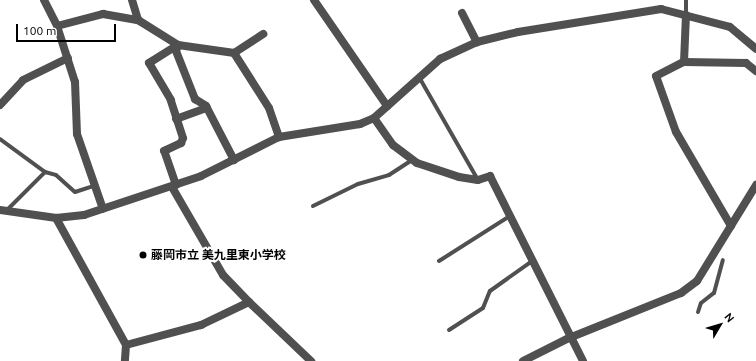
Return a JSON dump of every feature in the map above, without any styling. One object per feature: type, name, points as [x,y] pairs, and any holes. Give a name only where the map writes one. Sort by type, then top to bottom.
[{"type":"street","points":[[44,0],[57,26],[75,82],[77,134],[103,209]]},
{"type":"street","points":[[132,0],[138,20]]},
{"type":"street","points":[[314,0],[387,106]]},
{"type":"street","points":[[3,211],[56,218],[103,209],[174,186],[234,160],[279,137],[374,118],[440,59],[477,42],[661,9],[730,27],[756,49]]},
{"type":"street","points":[[462,13],[477,42]]},
{"type":"street","points":[[57,26],[103,14],[138,20],[178,45],[234,53],[263,34]]},
{"type":"street","points":[[684,62],[686,15]]},
{"type":"street","points":[[178,45],[176,51],[195,99],[207,108],[234,160]]},
{"type":"street","points":[[178,45],[149,63],[171,100],[181,143],[164,151],[174,186],[223,275],[311,361]]},
{"type":"street","points":[[234,53],[269,108],[279,137]]},
{"type":"street","points":[[0,105],[23,80],[68,58]]},
{"type":"street","points":[[731,226],[676,132],[656,76],[684,62],[746,63],[756,71]]},
{"type":"street","points":[[176,119],[207,108]]},
{"type":"street","points":[[374,118],[393,145],[412,160],[478,180],[490,176],[533,261],[568,338],[583,361]]},
{"type":"street","points":[[523,361],[568,338],[681,293],[697,281],[756,185]]},
{"type":"street","points":[[56,218],[126,345],[125,361]]},
{"type":"street","points":[[126,345],[201,325],[250,302]]},
{"type":"lane","points":[[686,0],[686,15]]},
{"type":"lane","points":[[419,77],[478,180]]},
{"type":"lane","points":[[0,138],[45,172],[56,175],[75,192],[94,186]]},
{"type":"lane","points":[[313,206],[358,184],[389,175],[412,160]]},
{"type":"lane","points":[[3,211],[45,172]]},
{"type":"lane","points":[[439,261],[510,216]]},
{"type":"lane","points":[[698,312],[701,303],[714,293],[723,260]]},
{"type":"lane","points":[[449,330],[482,308],[490,291],[533,261]]},
{"type":"place","name":"藤岡市立 美九里東小学校","points":[[143,255]]}]
